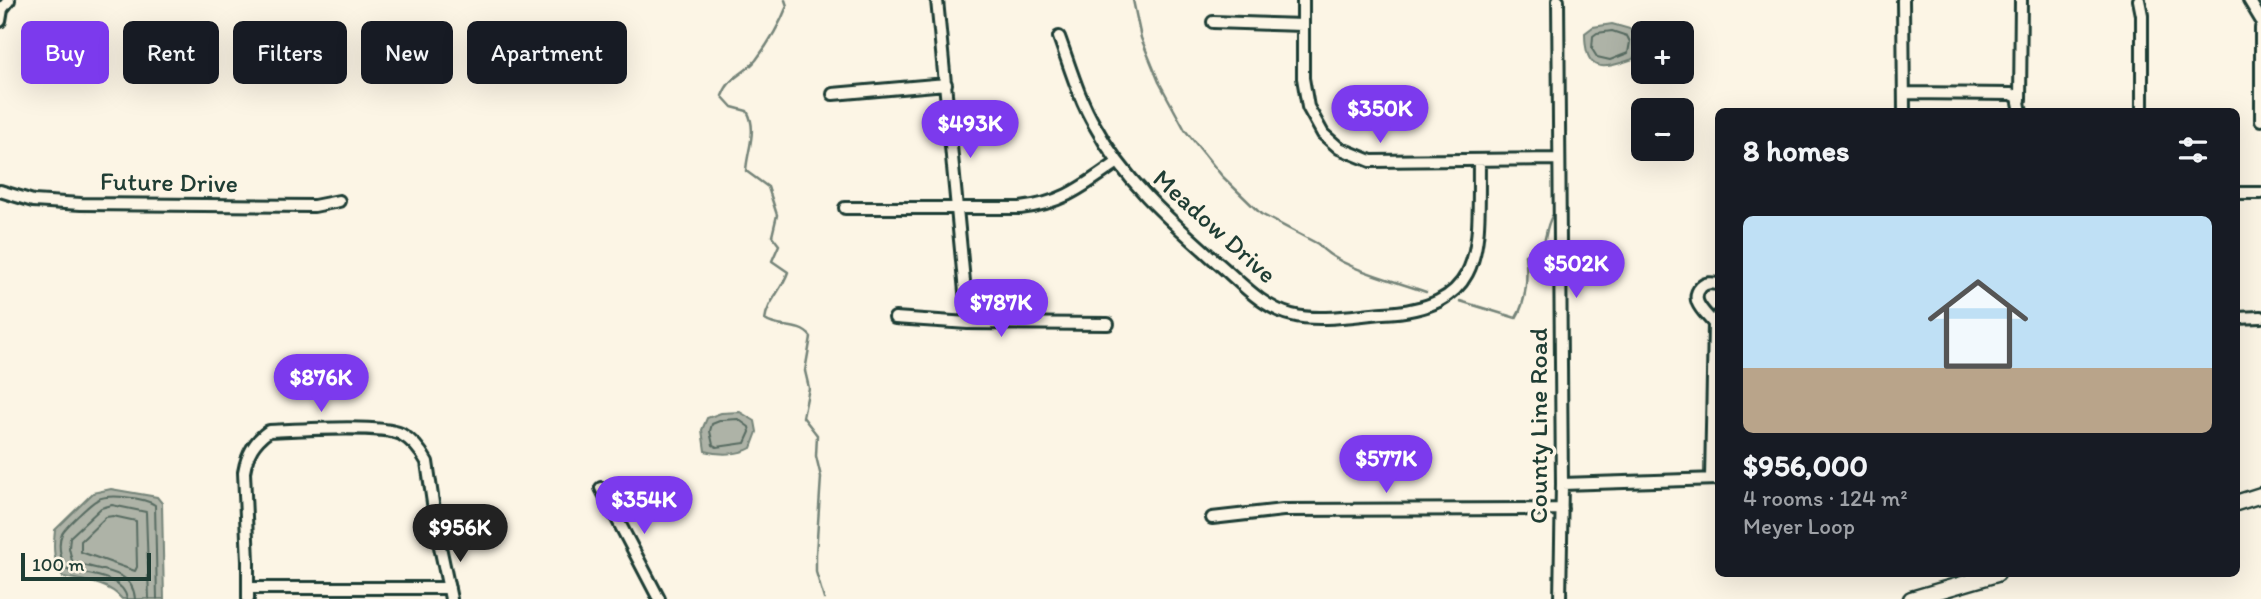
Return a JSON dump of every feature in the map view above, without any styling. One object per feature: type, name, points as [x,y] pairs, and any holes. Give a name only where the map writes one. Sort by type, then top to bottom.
[{"type":"main road","points":[[2240,502],[2261,495]]},
{"type":"main road","points":[[1911,599],[1987,577]]},
{"type":"street","points":[[0,21],[2,9],[9,0]]},
{"type":"street","points":[[937,0],[959,207],[968,323]]},
{"type":"street","points":[[1303,0],[1303,78],[1308,107],[1323,134],[1339,148],[1371,161],[1559,159]]},
{"type":"street","name":"County Line Road","points":[[1558,0],[1562,484],[1560,599]]},
{"type":"street","points":[[1903,0],[1904,108]]},
{"type":"street","points":[[2021,0],[2021,106]]},
{"type":"street","points":[[2139,0],[2142,15],[2142,108]]},
{"type":"street","points":[[2249,0],[2261,20]]},
{"type":"street","points":[[1213,22],[1303,25]]},
{"type":"street","points":[[2261,28],[2261,120]]},
{"type":"street","name":"Meadow Drive","points":[[1059,37],[1094,125],[1118,162],[1163,214],[1250,291],[1272,307],[1303,317],[1405,312],[1431,306],[1444,299],[1461,281],[1477,249],[1479,161]]},
{"type":"street","points":[[833,94],[946,84]]},
{"type":"street","points":[[1904,93],[2004,93],[2015,95],[2021,106]]},
{"type":"street","points":[[845,208],[1020,208],[1045,205],[1070,195],[1118,162]]},
{"type":"street","points":[[2240,194],[2261,193],[2261,183]]},
{"type":"street","name":"Future Drive","points":[[0,191],[33,201],[81,204],[314,206],[339,201]]},
{"type":"street","points":[[1715,284],[1700,288],[1696,299],[1700,309],[1715,319]]},
{"type":"street","points":[[2240,318],[2261,317]]},
{"type":"street","points":[[895,318],[968,323],[1108,324]]},
{"type":"street","points":[[353,429],[398,433],[421,452],[427,462],[450,594],[248,594],[244,472],[245,461],[259,438],[270,431],[353,429]]},
{"type":"street","points":[[1562,484],[1715,479]]},
{"type":"street","points":[[601,488],[659,599]]},
{"type":"street","points":[[1212,518],[1283,510],[1562,509]]},
{"type":"water","points":[[1612,24],[1630,29],[1631,60],[1604,66],[1592,62],[1588,55],[1585,33],[1593,27]]},
{"type":"water","points":[[740,412],[755,421],[757,432],[751,448],[728,454],[705,451],[702,430],[707,418],[721,413]]},
{"type":"water","points":[[111,489],[157,497],[162,503],[164,599],[122,599],[103,586],[63,577],[57,566],[54,554],[55,530],[93,493]]},
{"type":"waterway","points":[[785,0],[787,6],[765,47],[756,60],[733,79],[722,96],[732,107],[747,111],[750,118],[752,133],[746,171],[768,187],[777,215],[772,236],[779,245],[772,261],[788,272],[765,320],[776,325],[801,329],[811,337],[805,371],[809,388],[803,417],[817,435],[816,456],[821,477],[816,572],[824,599]]},
{"type":"waterway","points":[[1133,0],[1141,38],[1159,82],[1185,130],[1222,176],[1261,214],[1318,244],[1339,260],[1368,273],[1426,292]]},
{"type":"waterway","points":[[1460,301],[1516,318],[1526,287],[1525,255],[1543,245],[1552,216]]}]
